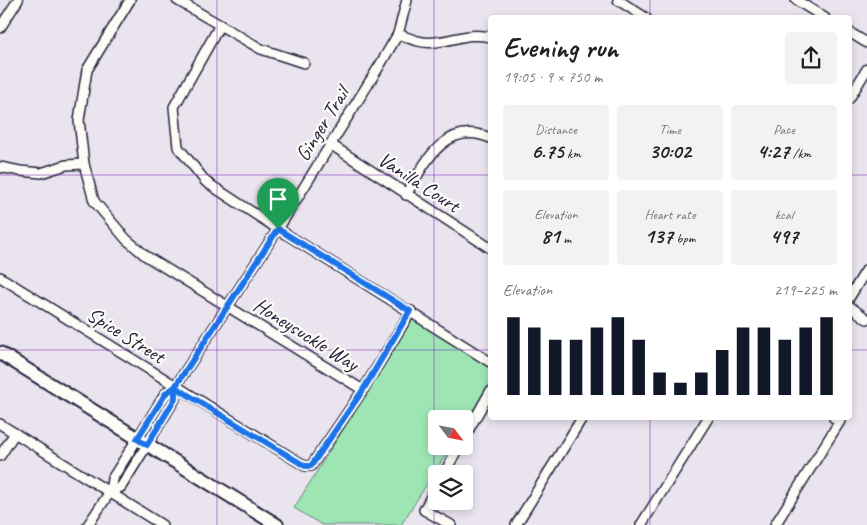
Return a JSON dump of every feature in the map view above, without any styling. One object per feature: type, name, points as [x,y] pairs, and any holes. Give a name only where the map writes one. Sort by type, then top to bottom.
[{"type":"street","points":[[0,28],[18,0]]},
{"type":"street","name":"Honeysuckle Way","points":[[130,0],[87,70],[79,120],[84,164],[94,201],[126,239],[146,256],[363,390]]},
{"type":"street","points":[[177,0],[261,49],[304,63]]},
{"type":"street","name":"Ginger Trail","points":[[88,525],[110,492],[121,487],[142,442],[175,399],[175,387],[278,229],[380,65],[398,34],[407,0]]},
{"type":"street","points":[[618,0],[641,15]]},
{"type":"street","points":[[796,0],[820,15]]},
{"type":"street","points":[[220,25],[174,107],[178,147],[206,182],[488,361]]},
{"type":"street","points":[[398,34],[419,42],[436,42],[465,35],[488,36]]},
{"type":"street","points":[[852,34],[867,43]]},
{"type":"street","points":[[852,94],[867,69]]},
{"type":"street","points":[[406,194],[429,156],[439,145],[462,134],[481,134],[488,137]]},
{"type":"street","name":"Vanilla Court","points":[[330,144],[488,247]]},
{"type":"street","points":[[0,167],[42,173],[66,165],[84,164]]},
{"type":"street","points":[[852,293],[867,269]]},
{"type":"street","name":"Spice Street","points":[[0,277],[305,466],[311,466],[363,390]]},
{"type":"street","points":[[852,308],[867,319]]},
{"type":"street","points":[[363,390],[410,311]]},
{"type":"street","points":[[0,353],[277,525]]},
{"type":"street","points":[[473,422],[488,396]]},
{"type":"street","points":[[516,525],[581,420]]},
{"type":"street","points":[[642,525],[707,420]]},
{"type":"street","points":[[774,525],[836,420]]},
{"type":"street","points":[[0,424],[162,525]]},
{"type":"street","points":[[0,456],[14,433]]},
{"type":"street","points":[[428,502],[424,510],[451,525]]},
{"type":"green space","points":[[413,318],[488,365],[488,386],[473,410],[428,410],[428,455],[445,455],[439,465],[428,465],[428,482],[401,525],[322,525],[294,508]]},
{"type":"route","points":[[278,229],[175,387],[175,399],[147,445],[137,439],[166,393],[175,387],[305,466],[311,466],[363,390],[410,311],[278,229]]}]
